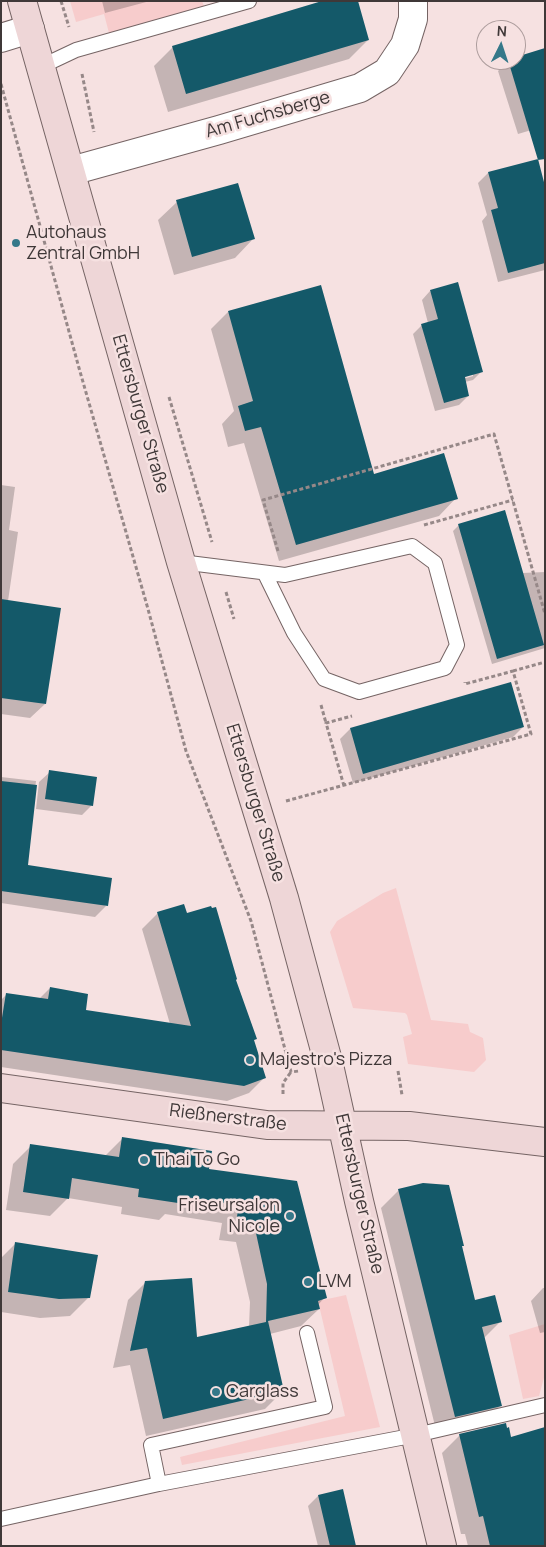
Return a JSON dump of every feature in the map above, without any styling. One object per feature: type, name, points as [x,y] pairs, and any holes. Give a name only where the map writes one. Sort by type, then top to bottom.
[{"type":"street","name":"Ettersburger Straße","points":[[22,1],[181,562],[284,898],[329,1065],[442,1546]]},
{"type":"street","name":"Am Fuchsberge","points":[[71,171],[101,164],[360,88],[386,72],[405,45],[413,19],[413,1]]},
{"type":"street","points":[[1,38],[30,29]]},
{"type":"street","name":"Rießnerstraße","points":[[1,1088],[267,1126],[409,1126],[545,1142]]},
{"type":"lane","points":[[40,67],[76,50],[250,1]]},
{"type":"lane","points":[[181,562],[285,575],[412,546],[435,563],[457,645],[445,668],[359,692],[324,679],[294,633],[265,574]]},
{"type":"lane","points":[[158,1484],[152,1445],[325,1407],[308,1333]]},
{"type":"lane","points":[[1,1519],[158,1484],[416,1434],[545,1405]]},
{"type":"path","points":[[62,1],[76,50],[101,164]]},
{"type":"path","points":[[1,84],[186,751],[251,921],[291,1072],[329,1065]]},
{"type":"path","points":[[169,396],[235,623]]},
{"type":"path","points":[[285,575],[264,500],[494,434],[545,614]]},
{"type":"path","points":[[435,563],[424,525],[512,500]]},
{"type":"path","points":[[457,645],[465,684]]},
{"type":"path","points":[[456,687],[545,662]]},
{"type":"path","points":[[283,792],[286,802],[531,734],[513,671]]},
{"type":"path","points":[[344,786],[326,723],[354,716]]},
{"type":"shaded area","points":[[70,1],[202,1],[204,6],[109,33],[104,14],[76,22]]},
{"type":"shaded area","points":[[396,888],[431,1020],[468,1024],[470,1032],[483,1038],[486,1060],[474,1072],[408,1064],[403,1037],[412,1034],[407,1015],[405,1013],[353,1008],[330,932],[337,921],[383,893]]},
{"type":"shaded area","points":[[346,1295],[380,1427],[182,1465],[180,1457],[345,1416],[318,1301]]},
{"type":"shaded area","points":[[545,1324],[545,1374],[539,1396],[523,1399],[509,1335]]},
{"type":"building","points":[[322,1],[358,1],[369,40],[186,94],[172,46]]},
{"type":"building","points":[[545,48],[545,159],[538,160],[511,70],[526,70],[526,54]]},
{"type":"building","points":[[538,159],[545,186],[545,263],[508,273],[491,210],[498,208],[488,172]]},
{"type":"building","points":[[238,183],[255,239],[192,257],[176,200]]},
{"type":"building","points":[[458,282],[483,372],[465,377],[469,396],[444,403],[421,324],[438,319],[430,290]]},
{"type":"building","points":[[321,285],[374,474],[444,453],[458,499],[296,545],[261,427],[245,431],[238,406],[253,401],[228,311]]},
{"type":"building","points":[[505,510],[544,645],[497,659],[458,524]]},
{"type":"building","points":[[1,599],[61,608],[46,704],[1,698]]},
{"type":"building","points":[[511,682],[524,727],[363,774],[350,728]]},
{"type":"building","points":[[49,770],[97,777],[93,806],[45,799]]},
{"type":"building","points":[[1,781],[37,785],[28,865],[112,878],[108,906],[1,891]]},
{"type":"building","points":[[184,904],[187,913],[211,906],[212,908],[216,907],[236,980],[257,1039],[254,1040],[266,1078],[244,1086],[1,1050],[1,1024],[6,993],[48,999],[50,987],[88,994],[86,1010],[191,1026],[157,912]]},
{"type":"building","points":[[122,1137],[212,1151],[209,1169],[297,1181],[327,1298],[318,1301],[320,1309],[268,1321],[284,1391],[163,1419],[147,1348],[130,1351],[145,1281],[192,1278],[197,1337],[266,1322],[267,1284],[254,1224],[236,1222],[239,1205],[179,1196],[178,1203],[138,1197],[139,1189],[72,1178],[69,1199],[23,1192],[30,1144],[119,1157]]},
{"type":"building","points":[[423,1183],[449,1185],[475,1300],[495,1295],[502,1322],[482,1327],[502,1406],[455,1417],[398,1189]]},
{"type":"building","points":[[15,1242],[98,1255],[90,1298],[59,1299],[8,1292]]},
{"type":"building","points":[[506,1423],[511,1437],[545,1427],[545,1546],[490,1546],[483,1516],[479,1517],[459,1434]]},
{"type":"building","points":[[343,1489],[356,1546],[330,1546],[318,1495]]},
{"type":"place","name":"Autohaus Zentral GmbH","points":[[16,243]]},
{"type":"place","name":"Majestro's Pizza","points":[[250,1060]]},
{"type":"place","name":"Thai To Go","points":[[144,1160]]},
{"type":"place","name":"Friseursalon Nicole","points":[[290,1216]]},
{"type":"place","name":"LVM","points":[[308,1282]]},
{"type":"place","name":"Carglass","points":[[216,1392]]}]
